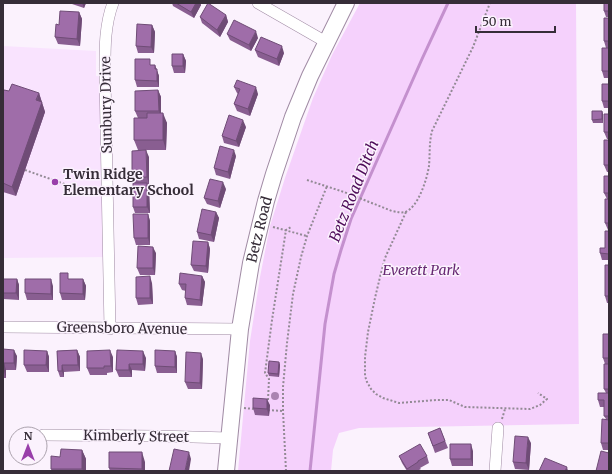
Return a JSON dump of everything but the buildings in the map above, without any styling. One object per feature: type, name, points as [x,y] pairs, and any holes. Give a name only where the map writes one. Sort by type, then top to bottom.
[{"type":"street","name":"Sunbury Drive","points":[[110,328],[104,77],[106,36],[112,3]]},
{"type":"street","points":[[258,3],[326,42]]},
{"type":"street","name":"Betz Road","points":[[226,471],[240,329],[251,263],[266,201],[293,117],[310,76],[346,3]]},
{"type":"street","name":"Greensboro Avenue","points":[[3,327],[240,329]]},
{"type":"street","points":[[495,471],[498,428]]},
{"type":"street","name":"Kimberly Street","points":[[48,435],[230,438]]},
{"type":"path","points":[[307,180],[344,192],[392,211],[406,212],[411,209],[416,203],[428,171],[430,139],[432,132],[473,47],[490,3]]},
{"type":"path","points":[[25,170],[90,192]]},
{"type":"path","points":[[286,471],[282,411],[290,318],[297,275],[307,236],[327,186]]},
{"type":"path","points":[[406,212],[385,258],[368,332],[365,357],[365,376],[371,389],[382,398],[399,403],[449,400],[465,408],[530,408],[540,405],[547,399],[538,392]]},
{"type":"path","points":[[270,226],[307,236]]},
{"type":"path","points":[[286,230],[291,228]]},
{"type":"path","points":[[268,402],[269,378],[265,373],[286,230]]},
{"type":"path","points":[[243,408],[256,409]]},
{"type":"path","points":[[267,410],[282,411]]},
{"type":"shaded area","name":"Twin Ridge Elementary School","points":[[3,46],[96,51],[96,76],[105,77],[108,257],[3,258]]},
{"type":"green space","name":"Everett Park","points":[[360,3],[576,3],[579,424],[359,428],[339,433],[333,450],[331,471],[238,471],[250,341],[270,226],[313,98],[332,55]]},
{"type":"waterway","name":"Betz Road Ditch","points":[[310,471],[325,324],[334,274],[341,250],[351,219],[448,3]]},
{"type":"place","name":"Twin Ridge Elementary School","points":[[55,182]]}]
